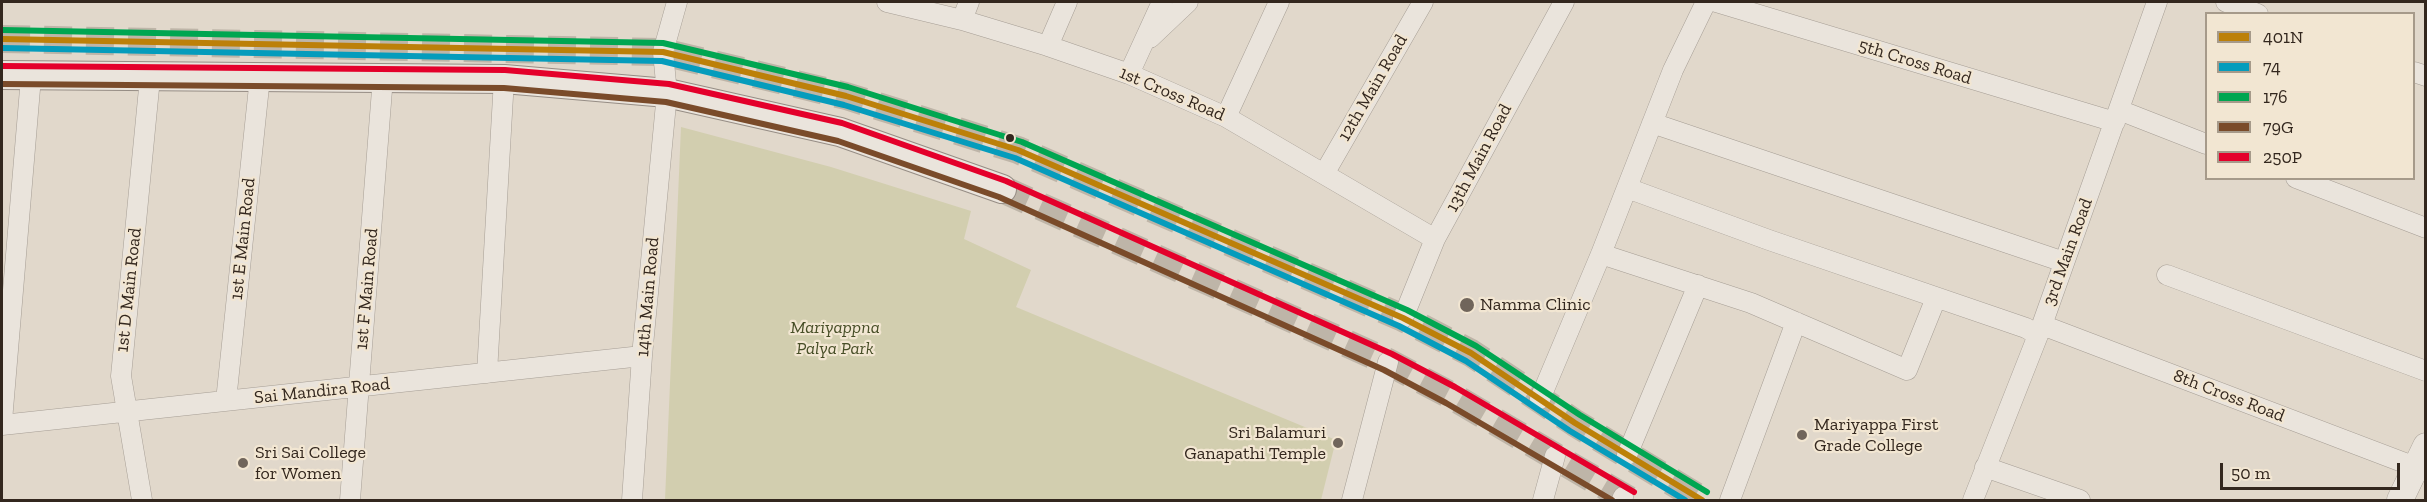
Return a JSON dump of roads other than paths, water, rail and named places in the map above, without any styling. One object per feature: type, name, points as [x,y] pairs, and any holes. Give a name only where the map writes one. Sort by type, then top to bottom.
[{"type":"main road","points":[[2,75],[150,78],[260,76],[504,79],[668,93],[840,132],[1002,189]]},
{"type":"street","name":"14th Main Road","points":[[632,501],[642,356],[668,93],[663,52],[677,2]]},
{"type":"street","name":"1st Cross Road","points":[[887,2],[962,20],[1129,74],[1226,117],[1435,238]]},
{"type":"street","points":[[962,20],[969,2]]},
{"type":"street","points":[[1048,46],[1067,2]]},
{"type":"street","points":[[1129,74],[1162,2]]},
{"type":"street","points":[[1142,46],[1188,2]]},
{"type":"street","points":[[1226,117],[1279,2]]},
{"type":"street","name":"12th Main Road","points":[[1324,174],[1423,2]]},
{"type":"street","name":"13th Main Road","points":[[1403,318],[1435,238],[1564,2]]},
{"type":"street","points":[[1540,399],[1601,254],[1673,70],[1706,2]]},
{"type":"street","name":"5th Cross Road","points":[[1716,2],[2117,116],[2205,144]]},
{"type":"street","name":"3rd Main Road","points":[[1973,501],[2040,330],[2157,2]]},
{"type":"street","points":[[2226,2],[2253,12]]},
{"type":"street","points":[[2,423],[31,76]]},
{"type":"street","name":"1st E Main Road","points":[[226,401],[260,76]]},
{"type":"street","name":"1st F Main Road","points":[[350,501],[384,77]]},
{"type":"street","name":"1st D Main Road","points":[[142,501],[121,376],[150,78]]},
{"type":"street","points":[[487,373],[504,79]]},
{"type":"street","points":[[1652,123],[2064,262]]},
{"type":"street","points":[[2301,180],[2426,228]]},
{"type":"street","name":"8th Cross Road","points":[[1627,188],[1936,298],[2026,328],[2040,330],[2422,461]]},
{"type":"street","points":[[1601,254],[1751,303],[1907,370],[1936,298]]},
{"type":"street","points":[[2167,275],[2426,371]]},
{"type":"street","points":[[1627,455],[1698,285]]},
{"type":"street","points":[[1730,501],[1796,322]]},
{"type":"street","name":"Sai Mandira Road","points":[[2,423],[128,412],[642,356]]},
{"type":"street","points":[[1352,501],[1388,362]]},
{"type":"street","points":[[1543,501],[1556,456]]},
{"type":"street","points":[[2400,501],[2422,461]]},
{"type":"street","points":[[1985,467],[2080,501]]},
{"type":"tunnel","points":[[2,39],[663,52],[846,96],[1018,150],[1403,318],[1471,353],[1575,423],[1702,500]]},
{"type":"tunnel","points":[[1002,189],[1388,362],[1450,395],[1629,500]]},
{"type":"place","name":"Namma Clinic","points":[[1467,305]]},
{"type":"place","name":"Mariyappa First Grade College","points":[[1802,435]]},
{"type":"place","name":"Sri Balamuri Ganapathi Temple","points":[[1338,443]]},
{"type":"place","name":"Sri Sai College for Women","points":[[243,463]]},
{"type":"park label","name":"Mariyappna Palya Park","points":[[835,338]]}]
